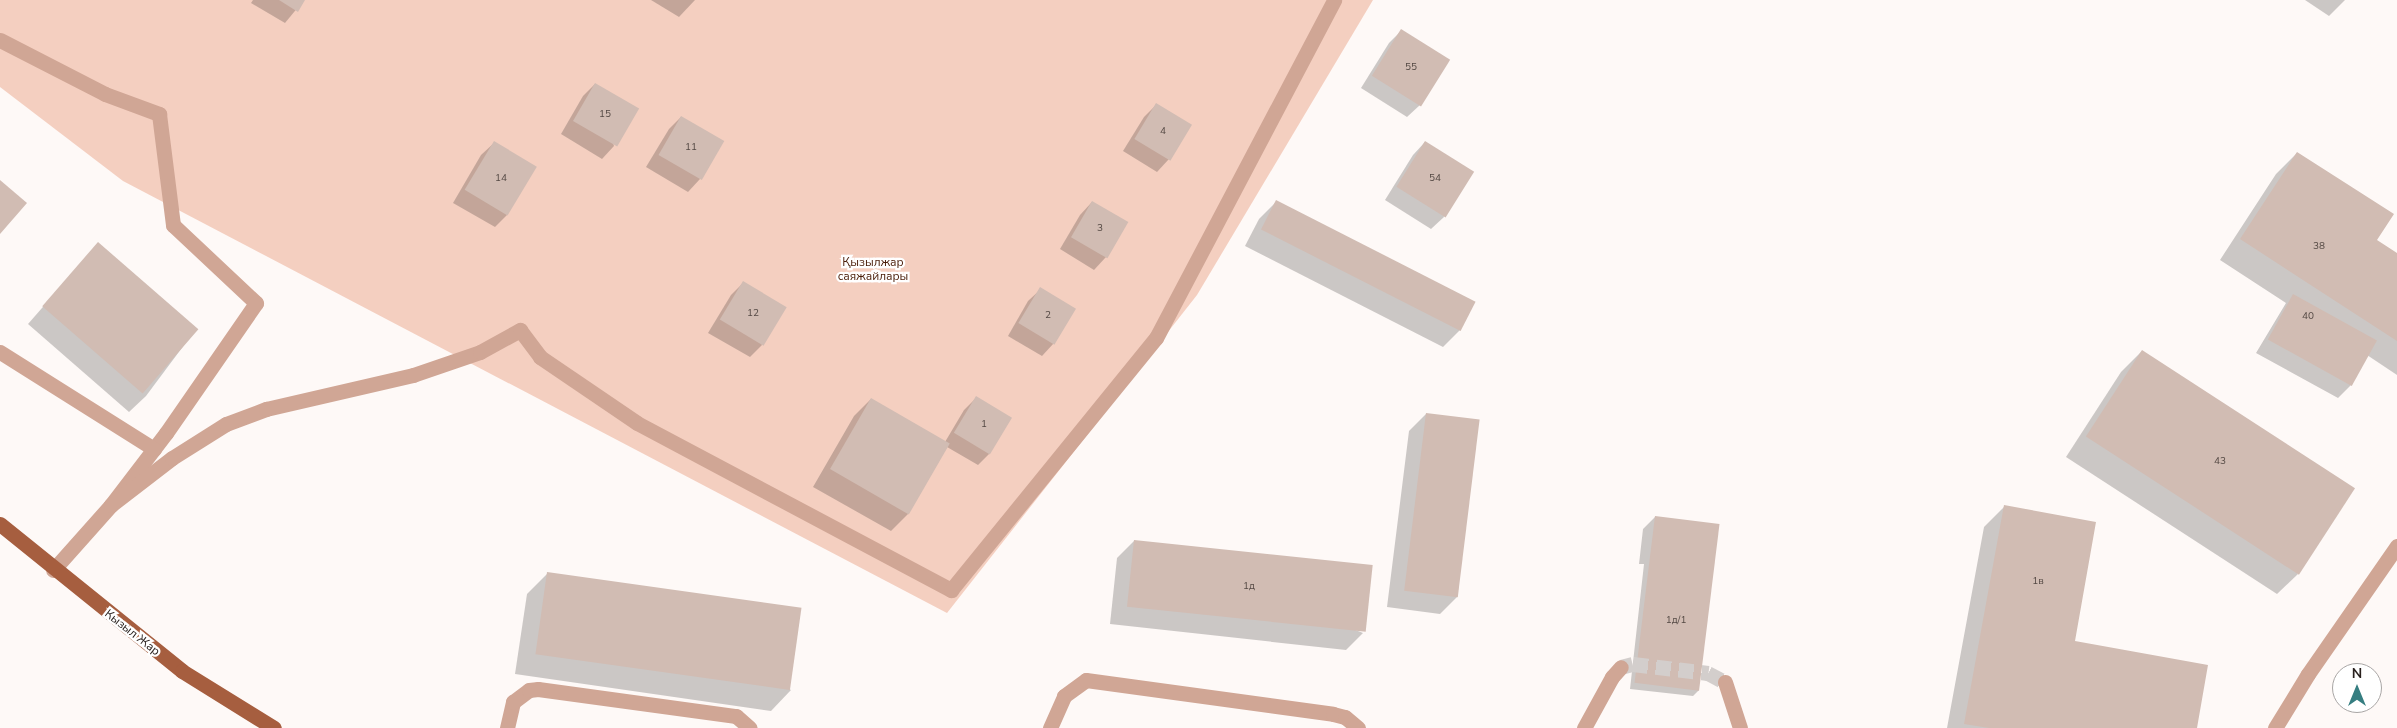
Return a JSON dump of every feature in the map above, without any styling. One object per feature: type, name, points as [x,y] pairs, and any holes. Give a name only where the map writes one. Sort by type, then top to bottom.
[{"type":"main road","name":"Кызыл Жар","points":[[0,524],[53,570],[182,671],[274,728]]},
{"type":"lane","points":[[111,505],[172,458],[226,424],[266,409],[413,375],[480,352],[520,330],[540,357],[637,424],[952,590],[1156,338],[1334,0]]},
{"type":"lane","points":[[0,40],[105,94],[159,114],[173,225],[256,303],[154,449],[111,505],[53,570]]},
{"type":"lane","points":[[0,352],[154,449]]},
{"type":"lane","points":[[2275,728],[2308,674],[2397,546]]},
{"type":"lane","points":[[1584,728],[1612,676],[1621,667]]},
{"type":"lane","points":[[1050,728],[1064,696],[1086,680],[1099,680],[1333,714],[1345,717],[1358,728]]},
{"type":"lane","points":[[1725,682],[1740,728]]},
{"type":"lane","points":[[507,728],[513,702],[529,690],[538,690],[736,716],[750,728]]},
{"type":"green space","name":"Қызылжар саяжайлары","points":[[0,0],[1373,0],[1197,295],[947,613],[123,181],[0,87]]},
{"type":"building","points":[[279,0],[305,0],[298,12]]},
{"type":"building","points":[[1401,29],[1450,60],[1421,106],[1372,76]]},
{"type":"building","points":[[595,83],[639,108],[617,147],[573,121]]},
{"type":"building","points":[[1156,103],[1192,125],[1170,161],[1134,139]]},
{"type":"building","points":[[681,116],[724,141],[702,180],[658,155]]},
{"type":"building","points":[[494,141],[537,167],[508,216],[465,190]]},
{"type":"building","points":[[1425,141],[1474,172],[1446,218],[1396,187]]},
{"type":"building","points":[[2297,152],[2394,214],[2377,240],[2397,253],[2397,341],[2240,239]]},
{"type":"building","points":[[0,180],[27,203],[0,234]]},
{"type":"building","points":[[1276,200],[1476,302],[1461,331],[1261,229]]},
{"type":"building","points":[[1092,201],[1128,222],[1107,258],[1071,237]]},
{"type":"building","points":[[98,242],[198,329],[143,393],[42,306]]},
{"type":"building","points":[[743,281],[787,307],[764,346],[720,320]]},
{"type":"building","points":[[1040,287],[1076,309],[1054,345],[1018,323]]},
{"type":"building","points":[[2293,294],[2377,341],[2352,386],[2268,339]]},
{"type":"building","points":[[2142,350],[2355,488],[2299,575],[2086,436]]},
{"type":"building","points":[[976,396],[1012,418],[990,454],[954,433]]},
{"type":"building","points":[[871,398],[950,444],[909,515],[830,469]]},
{"type":"building","points":[[1426,413],[1480,420],[1458,597],[1404,591]]},
{"type":"building","points":[[2004,505],[2096,522],[2075,641],[2208,665],[2197,728],[1989,728],[1964,724]]},
{"type":"building","points":[[1655,516],[1720,524],[1699,691],[1635,683]]},
{"type":"building","points":[[1134,540],[1373,565],[1366,632],[1127,607]]},
{"type":"building","points":[[547,572],[801,608],[790,690],[535,654]]},
{"type":"tunnel","points":[[1621,667],[1633,664],[1708,673],[1725,682]]}]
